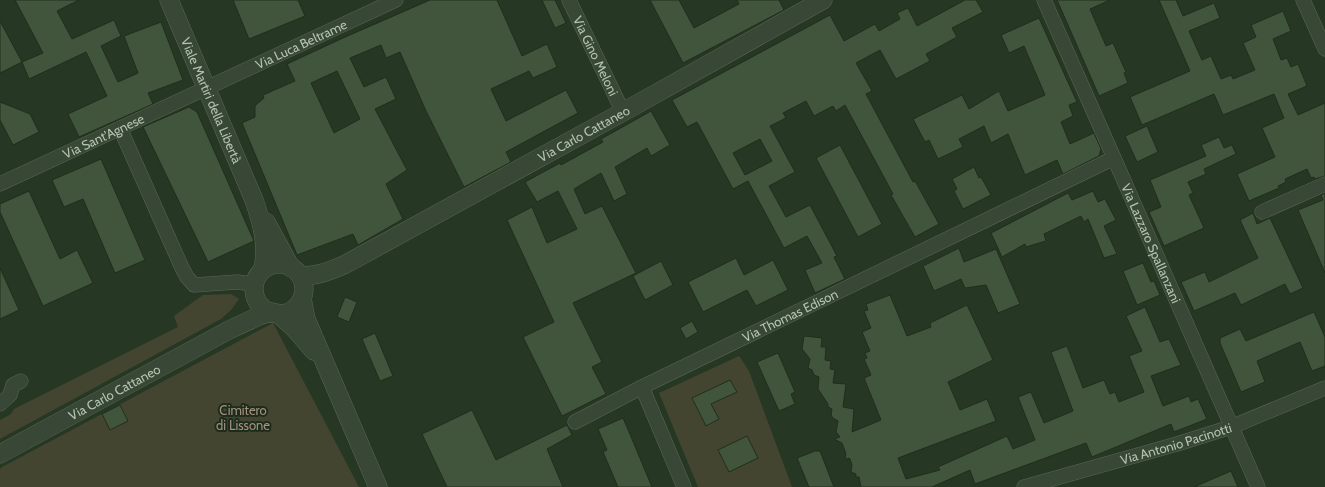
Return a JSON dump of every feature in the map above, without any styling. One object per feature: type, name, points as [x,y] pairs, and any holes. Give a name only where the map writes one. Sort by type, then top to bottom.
[{"type":"street","name":"Viale Martiri della Libertà","points":[[169,0],[254,200],[262,226],[266,252],[257,283]]},
{"type":"street","name":"Via Luca Beltrame","points":[[206,89],[396,0]]},
{"type":"street","name":"Via Gino Meloni","points":[[569,0],[623,112]]},
{"type":"street","name":"Via Carlo Cattaneo","points":[[296,271],[314,276],[344,265],[823,0]]},
{"type":"street","name":"Via Lazzaro Spallanzani","points":[[1044,0],[1258,487]]},
{"type":"street","points":[[1303,0],[1325,49]]},
{"type":"street","name":"Via Sant'Agnese","points":[[0,184],[206,89]]},
{"type":"street","points":[[120,128],[182,268],[190,282],[194,285],[237,282],[257,283]]},
{"type":"street","name":"Via Thomas Edison","points":[[575,422],[642,387],[1114,158]]},
{"type":"street","points":[[1262,212],[1325,184]]},
{"type":"street","name":"Viale Martiri della Libertà","points":[[254,200],[296,271]]},
{"type":"street","points":[[326,366],[294,328],[262,306],[256,299],[257,283],[272,265],[280,264],[288,266],[296,271],[303,283],[306,319],[378,487]]},
{"type":"street","name":"Via Carlo Cattaneo","points":[[303,296],[326,281],[344,265]]},
{"type":"street","name":"Via Carlo Cattaneo","points":[[229,330],[250,305],[257,283]]},
{"type":"street","points":[[274,313],[289,311],[296,306],[303,296]]},
{"type":"street","name":"Via Carlo Cattaneo","points":[[0,454],[229,330],[259,316],[274,313]]},
{"type":"street","points":[[0,404],[10,395],[13,385],[21,381]]},
{"type":"street","points":[[642,387],[684,487]]},
{"type":"street","name":"Via Antonio Pacinotti","points":[[1024,487],[1177,444],[1231,427],[1325,388]]},
{"type":"green space","points":[[231,294],[239,299],[231,310],[221,319],[0,439],[0,420],[11,414],[14,409],[178,327],[174,316],[203,295]]},
{"type":"green space","name":"Cimitero di Lissone","points":[[273,323],[359,487],[0,487],[0,469],[2,467]]},
{"type":"green space","points":[[739,356],[749,371],[792,487],[698,487],[659,393]]},
{"type":"building","points":[[15,0],[79,0],[57,11],[72,39],[114,20],[121,36],[101,46],[118,82],[138,73],[124,36],[161,22],[183,80],[148,93],[153,104],[79,137],[68,114],[107,96],[86,52],[29,79],[22,62],[43,53]]},
{"type":"building","points":[[233,0],[298,0],[305,16],[249,39]]},
{"type":"building","points":[[430,0],[497,0],[522,56],[547,44],[557,67],[533,78],[529,71],[491,89],[506,121],[566,90],[578,113],[506,152],[511,162],[464,187],[426,111],[400,52],[386,58],[381,45],[350,58],[364,87],[386,77],[396,99],[375,109],[407,170],[386,184],[403,219],[358,245],[353,234],[297,255],[242,123],[255,117],[255,106],[264,98],[263,95],[295,81],[287,64]],"holes":[[[337,71],[360,119],[334,133],[311,83]]]},
{"type":"building","points":[[542,0],[555,0],[566,23],[555,28]]},
{"type":"building","points":[[650,0],[679,0],[694,28],[739,4],[737,0],[779,0],[784,10],[683,63]]},
{"type":"building","points":[[965,0],[976,0],[983,12],[952,28],[957,37],[926,54],[930,61],[896,79],[880,50],[856,63],[872,91],[866,94],[913,182],[915,181],[939,224],[915,237],[891,195],[893,194],[845,105],[836,111],[833,106],[814,116],[806,101],[783,113],[786,118],[770,126],[795,172],[769,186],[786,217],[810,205],[837,256],[834,257],[845,279],[815,293],[805,270],[822,263],[807,236],[784,248],[748,181],[733,189],[697,122],[687,127],[672,100],[830,15],[844,41],[875,24],[879,31],[900,19],[897,13],[908,8],[917,26]],"holes":[[[760,139],[772,161],[745,175],[733,153]]]},
{"type":"building","points":[[1057,0],[1110,0],[1090,9],[1106,46],[1113,43],[1126,72],[1124,73],[1128,83],[1099,96]]},
{"type":"building","points":[[1159,0],[1176,0],[1183,16],[1214,3],[1220,18],[1189,31],[1202,60],[1211,56],[1221,79],[1231,75],[1233,79],[1255,70],[1243,43],[1256,37],[1251,25],[1283,11],[1291,31],[1273,39],[1281,60],[1287,58],[1291,67],[1298,64],[1307,86],[1288,94],[1298,115],[1325,103],[1325,176],[1315,179],[1314,177],[1311,178],[1307,169],[1285,179],[1286,182],[1278,186],[1279,188],[1249,201],[1237,174],[1275,157],[1262,128],[1284,118],[1274,94],[1223,115],[1214,94],[1142,125],[1130,97],[1190,71]]},
{"type":"building","points":[[1039,18],[1077,102],[1069,105],[1073,116],[1061,122],[1070,144],[1094,133],[1101,149],[1099,156],[1063,174],[1057,160],[1025,175],[1008,134],[991,143],[984,126],[959,139],[963,147],[938,159],[929,140],[925,142],[913,119],[962,95],[969,109],[999,91],[1008,111],[1045,95],[1024,46],[1009,53],[1001,35]]},
{"type":"building","points":[[0,21],[22,62],[0,73]]},
{"type":"building","points":[[0,102],[30,114],[39,132],[13,145],[0,120]]},
{"type":"building","points":[[189,107],[197,112],[254,241],[208,262],[143,127]]},
{"type":"building","points":[[651,111],[670,145],[651,156],[647,148],[615,167],[627,194],[614,201],[601,173],[574,189],[585,214],[602,206],[636,273],[573,303],[602,362],[592,367],[606,394],[562,416],[523,337],[554,322],[507,220],[532,207],[547,243],[577,229],[558,191],[537,202],[525,182],[560,163],[561,165],[603,142],[601,139]]},
{"type":"building","points":[[1147,126],[1158,152],[1137,162],[1125,136]]},
{"type":"building","points":[[1219,137],[1224,148],[1232,145],[1236,154],[1204,169],[1206,174],[1188,182],[1193,193],[1189,195],[1204,228],[1164,246],[1149,212],[1161,207],[1150,180],[1206,156],[1201,145]]},
{"type":"building","points":[[840,145],[882,224],[858,237],[816,158]]},
{"type":"building","points":[[101,159],[145,260],[115,273],[83,199],[64,207],[52,180]]},
{"type":"building","points":[[974,167],[979,178],[981,177],[991,195],[963,209],[954,191],[957,189],[952,179]]},
{"type":"building","points":[[29,191],[60,259],[77,250],[93,283],[43,306],[0,212],[0,204]]},
{"type":"building","points":[[1093,191],[1098,202],[1105,199],[1116,220],[1104,226],[1117,254],[1104,258],[1088,219],[1084,222],[1081,216],[1044,234],[1046,241],[1026,247],[1025,244],[1002,257],[991,233],[1068,193],[1072,200]]},
{"type":"building","points":[[1325,193],[1325,273],[1298,210],[1323,200],[1321,195]]},
{"type":"building","points":[[1253,213],[1257,224],[1270,218],[1303,288],[1290,294],[1285,284],[1241,305],[1235,293],[1194,311],[1181,282],[1205,272],[1209,282],[1258,258],[1240,220]]},
{"type":"building","points":[[959,248],[964,262],[996,249],[1020,304],[998,313],[986,285],[965,288],[961,279],[934,291],[923,266]]},
{"type":"building","points":[[736,258],[744,275],[773,260],[788,290],[756,306],[747,290],[703,312],[688,282]]},
{"type":"building","points":[[661,261],[673,285],[645,300],[633,276]]},
{"type":"building","points":[[1143,263],[1151,282],[1154,281],[1160,295],[1137,305],[1123,271]]},
{"type":"building","points":[[0,268],[19,310],[0,319]]},
{"type":"building","points":[[890,295],[907,336],[931,327],[930,323],[967,305],[993,360],[948,382],[960,410],[987,399],[996,421],[898,458],[906,479],[940,470],[938,467],[1007,436],[1013,449],[1035,440],[1018,397],[1031,392],[1044,423],[1073,411],[1051,352],[1067,346],[1083,388],[1104,380],[1110,394],[1115,392],[1119,402],[1144,392],[1129,356],[1142,351],[1126,316],[1145,307],[1160,342],[1169,339],[1181,365],[1151,376],[1163,406],[1189,396],[1191,402],[1198,399],[1207,419],[1174,432],[1171,424],[1092,457],[1086,443],[975,484],[970,470],[932,487],[861,487],[859,477],[856,477],[856,474],[851,472],[852,465],[850,459],[848,458],[848,460],[845,457],[846,454],[842,443],[834,439],[840,437],[836,432],[838,421],[831,415],[832,409],[828,407],[828,404],[818,389],[819,377],[814,375],[812,370],[808,368],[810,359],[802,349],[804,336],[822,338],[821,347],[826,347],[825,360],[831,361],[830,369],[835,370],[833,383],[846,384],[843,407],[854,409],[852,432],[881,420],[864,378],[871,375],[864,359],[867,358],[865,353],[870,351],[862,332],[871,328],[864,311],[868,310],[866,304]]},
{"type":"building","points":[[345,297],[357,302],[349,322],[337,317]]},
{"type":"building","points":[[1314,312],[1325,337],[1325,366],[1312,371],[1300,342],[1257,361],[1265,382],[1241,392],[1220,343],[1220,338],[1240,329],[1246,341]]},
{"type":"building","points":[[692,321],[698,332],[686,339],[680,328]]},
{"type":"building","points":[[375,333],[393,376],[380,381],[362,339]]},
{"type":"building","points":[[778,353],[795,392],[791,394],[795,404],[779,411],[757,362]]},
{"type":"building","points":[[730,380],[737,392],[711,404],[719,419],[706,426],[692,398]]},
{"type":"building","points":[[120,405],[128,421],[110,430],[102,414]]},
{"type":"building","points":[[472,410],[496,460],[567,425],[572,435],[547,449],[563,487],[447,487],[422,434]]},
{"type":"building","points":[[623,418],[652,487],[618,487],[603,452],[607,450],[598,429]]},
{"type":"building","points":[[747,436],[758,458],[729,472],[718,450]]},
{"type":"building","points":[[815,451],[820,451],[834,487],[809,487],[797,458]]},
{"type":"building","points":[[1231,471],[1238,487],[1194,487]]}]
